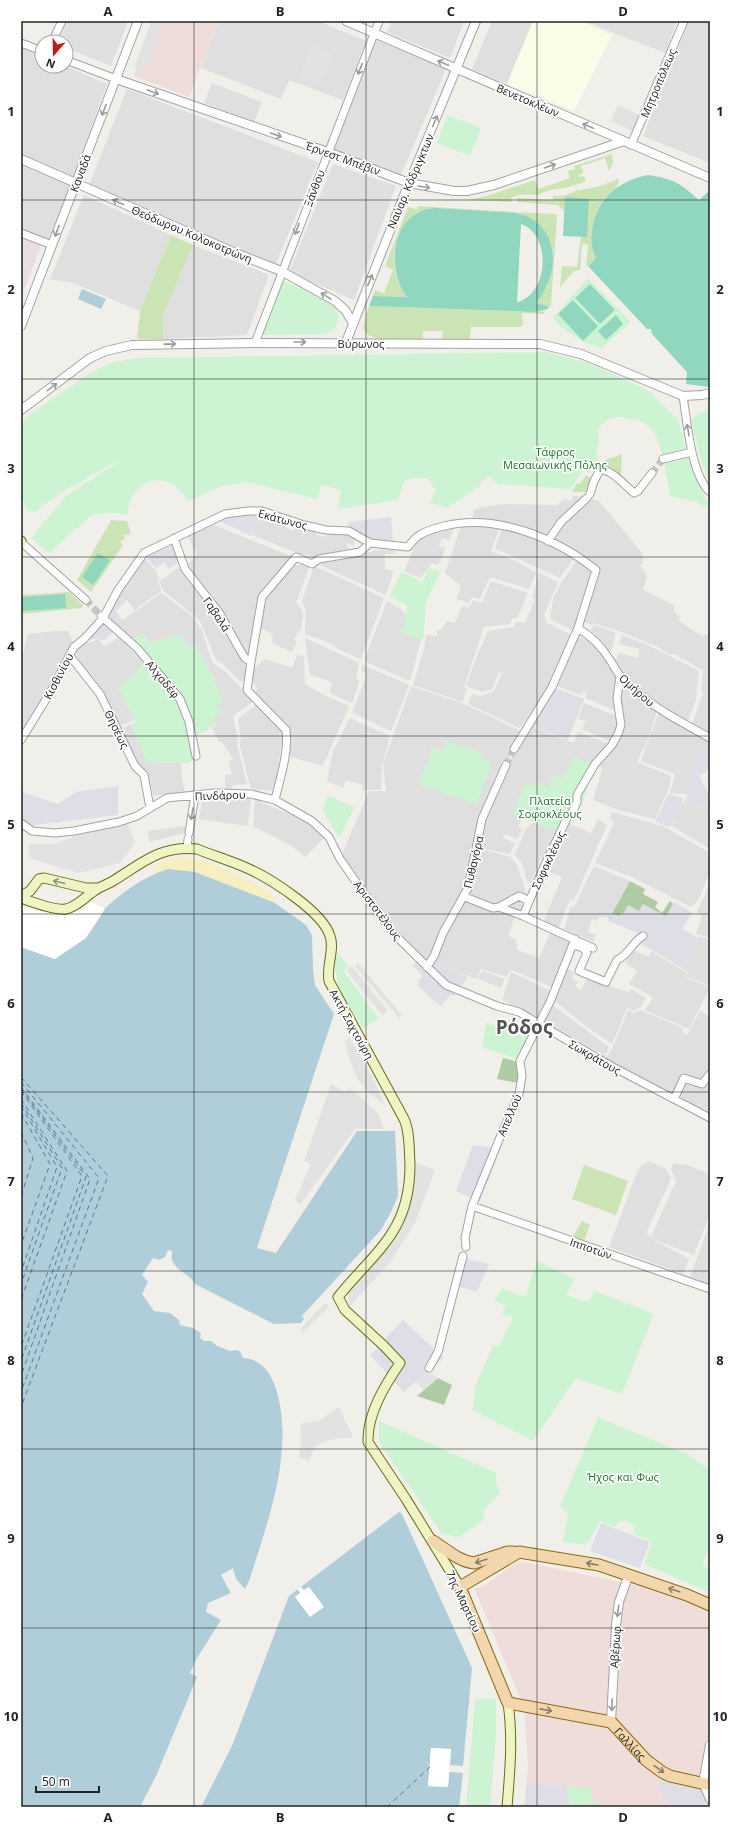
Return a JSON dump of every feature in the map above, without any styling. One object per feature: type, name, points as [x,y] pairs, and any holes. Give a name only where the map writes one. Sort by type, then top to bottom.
[{"type":"main road","name":"Ακτή Σαχτούρη","points":[[21,897],[56,908],[66,909],[98,888],[112,882],[153,856],[188,840],[197,849],[257,873],[300,901],[324,923],[332,943],[328,965],[329,981],[407,1126],[410,1154],[409,1189],[400,1223],[389,1239],[338,1297],[341,1305]]},
{"type":"main road","name":"Ακτή Σαχτούρη","points":[[21,897],[30,891],[39,879],[44,878],[86,888],[98,888]]},
{"type":"main road","name":"7ης Μαρτίου","points":[[341,1305],[400,1363],[384,1386],[368,1431],[368,1442],[433,1541],[460,1587],[508,1703],[511,1721],[510,1777],[507,1807]]},
{"type":"main road","points":[[433,1541],[459,1558],[474,1563],[508,1552],[518,1552],[599,1565],[687,1594],[710,1605]]},
{"type":"main road","points":[[460,1587],[518,1552]]},
{"type":"main road","name":"Γαλλίας","points":[[508,1703],[611,1722],[646,1760],[662,1772],[670,1776],[706,1784]]},
{"type":"street","points":[[56,34],[62,21]]},
{"type":"street","name":"Καναδά","points":[[21,326],[138,21]]},
{"type":"street","name":"Βενετοκλέων","points":[[346,21],[710,178]]},
{"type":"street","name":"Ξάνθου","points":[[255,342],[378,21]]},
{"type":"street","name":"Ναύαρ. Κόδριγκτων","points":[[346,342],[409,183],[476,21]]},
{"type":"street","name":"Μητροπόλεως","points":[[628,143],[684,21]]},
{"type":"street","points":[[21,43],[34,48]]},
{"type":"street","name":"Έρνεστ Μπέβιν","points":[[74,63],[328,152],[409,183],[454,191],[481,188],[628,143]]},
{"type":"street","name":"Θεόδωρου Κολοκοτρώνη","points":[[21,159],[238,254],[281,271],[335,301],[345,310],[353,323]]},
{"type":"street","points":[[21,233],[52,245]]},
{"type":"street","name":"Βύρωνος","points":[[21,410],[90,358],[106,351],[132,345],[255,342],[540,344],[581,354],[683,396],[710,393]]},
{"type":"street","points":[[683,396],[690,453],[697,471],[710,492]]},
{"type":"street","points":[[663,459],[690,453]]},
{"type":"street","points":[[548,541],[560,522],[589,496],[594,481],[600,470],[604,470],[619,480],[632,492],[638,491],[652,473]]},
{"type":"street","name":"Εκάτωνος","points":[[102,617],[118,590],[144,553],[225,514],[248,511],[262,512],[311,527],[326,530],[349,531],[370,542]]},
{"type":"street","points":[[275,800],[284,758],[287,736],[286,730],[247,690],[262,597],[296,557],[312,564],[319,559],[360,552],[370,542],[408,547],[418,536],[435,528],[460,522],[509,526],[548,541],[578,555],[596,570],[578,628],[552,687],[514,749]]},
{"type":"street","name":"Γαβαλά","points":[[174,538],[185,569],[220,614],[245,658],[251,662]]},
{"type":"street","points":[[21,542],[86,600]]},
{"type":"street","name":"Κισθινίου","points":[[21,740],[50,693],[74,647],[85,638],[102,617]]},
{"type":"street","name":"Αλχαδέφ","points":[[102,617],[137,648],[180,699],[189,722],[196,756]]},
{"type":"street","name":"Ομήρου","points":[[578,628],[589,635],[610,659],[620,677],[641,697],[659,710],[710,738]]},
{"type":"street","name":"Θησέως","points":[[70,656],[100,694],[135,766],[144,775],[150,808]]},
{"type":"street","name":"Σοφοκλέους","points":[[523,916],[568,816],[573,811],[577,802],[577,795],[595,764],[612,744],[618,734],[621,725],[617,698],[620,677]]},
{"type":"street","name":"Πυθαγόρα","points":[[427,967],[434,956],[443,933],[465,897],[472,875],[482,819],[506,765]]},
{"type":"street","name":"Πινδάρου","points":[[21,824],[32,831],[55,833],[74,831],[119,822],[137,816],[167,798],[214,793],[251,794],[275,800],[312,821],[328,837],[340,859]]},
{"type":"street","points":[[188,840],[195,795]]},
{"type":"street","name":"Αριστοτέλους","points":[[340,859],[376,912],[396,936],[427,967]]},
{"type":"street","points":[[465,897],[493,908],[499,907],[519,896],[529,900]]},
{"type":"street","points":[[499,907],[523,916],[583,948],[587,953],[580,972],[606,982],[617,960],[624,957],[635,940],[643,936]]},
{"type":"street","points":[[574,942],[593,948]]},
{"type":"street","name":"Απελλού","points":[[466,1247],[465,1238],[472,1206],[500,1135],[519,1094],[522,1076],[520,1061],[550,1002],[574,942]]},
{"type":"street","name":"Σωκράτους","points":[[427,967],[446,985],[497,1006],[519,1012],[624,1074],[710,1118]]},
{"type":"street","points":[[674,1099],[684,1078],[702,1084],[710,1074]]},
{"type":"street","name":"Ιπποτών","points":[[472,1206],[710,1289]]},
{"type":"street","points":[[429,1368],[438,1352],[463,1256]]},
{"type":"street","name":"Αβέρωφ","points":[[611,1722],[618,1610],[619,1602],[629,1574]]},
{"type":"street","points":[[710,1745],[706,1784],[710,1799]]},
{"type":"shaded area","points":[[68,21],[128,21],[111,66],[74,51],[74,34],[62,34]]},
{"type":"shaded area","points":[[155,21],[219,21],[189,97],[134,76]]},
{"type":"shaded area","points":[[219,21],[317,21],[366,41],[343,100],[289,80],[281,99],[201,68]]},
{"type":"shaded area","points":[[392,21],[464,21],[450,58],[387,32]]},
{"type":"shaded area","points":[[492,21],[533,21],[507,84],[472,69]]},
{"type":"shaded area","points":[[533,21],[580,21],[612,35],[574,111],[507,84]]},
{"type":"shaded area","points":[[584,21],[677,21],[665,53]]},
{"type":"shaded area","points":[[689,21],[710,21],[710,163],[643,136]]},
{"type":"shaded area","points":[[151,22],[162,26],[145,72],[134,68]]},
{"type":"shaded area","points":[[376,40],[446,69],[401,175],[334,150]]},
{"type":"shaded area","points":[[312,44],[334,53],[320,86],[299,78]]},
{"type":"shaded area","points":[[21,48],[34,54],[34,74],[74,74],[74,70],[107,84],[73,178],[21,156]]},
{"type":"shaded area","points":[[212,83],[262,102],[254,123],[204,103]]},
{"type":"shaded area","points":[[127,89],[318,162],[275,266],[89,185]]},
{"type":"shaded area","points":[[618,105],[642,116],[635,132],[611,121]]},
{"type":"shaded area","points":[[21,161],[71,182],[48,241],[21,230]]},
{"type":"shaded area","points":[[333,164],[396,186],[354,300],[289,272]]},
{"type":"shaded area","points":[[84,195],[171,235],[140,311],[73,283],[50,279]]},
{"type":"shaded area","points":[[21,238],[41,246],[21,298]]},
{"type":"shaded area","points":[[193,245],[269,275],[247,335],[164,339],[163,316]]},
{"type":"shaded area","points":[[573,496],[581,496],[599,501],[642,553],[643,562],[640,565],[647,576],[643,590],[675,606],[673,611],[680,616],[678,620],[703,637],[710,632],[710,735],[692,724],[703,694],[701,692],[703,670],[656,646],[621,632],[593,623],[591,625],[581,621],[593,574],[573,631],[550,619],[553,599],[561,583],[578,559],[578,555],[509,526],[472,521],[474,510],[483,507],[506,504],[557,505],[565,499],[571,501]]},
{"type":"shaded area","points":[[262,511],[251,536],[215,519]]},
{"type":"shaded area","points":[[266,517],[293,531],[297,525],[315,530],[316,535],[326,537],[328,533],[341,531],[356,537],[353,546],[347,543],[348,549],[335,553],[314,556],[300,554],[252,535],[258,520],[263,521]]},
{"type":"shaded area","points":[[391,517],[393,541],[370,543],[349,531],[348,522]]},
{"type":"shaded area","points":[[462,523],[500,526],[491,551],[516,561],[536,573],[529,589],[490,577],[480,599],[472,597],[469,603],[456,599],[461,586],[445,573]]},
{"type":"shaded area","points":[[211,524],[291,556],[261,597],[251,661],[187,566],[197,554],[187,535]]},
{"type":"shaded area","points":[[503,526],[556,547],[575,557],[560,578],[495,548]]},
{"type":"shaded area","points":[[450,527],[454,528],[449,540],[442,538],[439,546],[446,548],[438,565],[432,563],[421,578],[404,571],[419,537]]},
{"type":"shaded area","points":[[173,545],[179,562],[169,569],[164,563],[156,568],[147,558],[151,554]]},
{"type":"shaded area","points":[[386,549],[395,551],[394,554],[385,554],[385,569],[394,571],[386,595],[320,565],[322,560]]},
{"type":"shaded area","points":[[145,559],[156,571],[159,579],[157,582],[162,590],[135,610],[120,592]]},
{"type":"shaded area","points":[[305,563],[310,565],[296,603],[299,605],[303,613],[301,631],[298,631],[294,640],[297,642],[292,652],[272,643],[273,634],[259,628],[264,600],[291,568],[293,569],[294,566]]},
{"type":"shaded area","points":[[314,566],[384,598],[361,659],[340,650],[330,643],[305,634],[306,611],[302,601]]},
{"type":"shaded area","points":[[179,567],[219,615],[246,666],[246,679],[240,682],[222,663],[216,660],[200,621],[164,591],[159,582]]},
{"type":"shaded area","points":[[539,573],[558,582],[544,615],[547,623],[571,635],[551,683],[520,728],[468,704],[472,694],[481,696],[494,691],[502,673],[499,672],[492,689],[481,692],[466,686],[488,631],[514,627],[515,623],[525,622],[535,600],[532,597]]},
{"type":"shaded area","points":[[491,581],[528,593],[517,619],[513,618],[510,624],[484,627],[464,687],[467,689],[462,702],[413,685],[424,649],[426,635],[437,636],[437,630],[441,630],[447,621],[455,623],[462,606],[469,608],[473,600],[482,603]]},
{"type":"shaded area","points":[[118,590],[127,600],[116,611],[124,623],[104,640],[85,638]]},
{"type":"shaded area","points":[[161,593],[192,616],[202,630],[212,662],[228,674],[254,701],[233,716],[238,739],[237,745],[247,784],[233,785],[231,789],[225,789],[225,775],[232,774],[229,762],[233,759],[222,742],[219,742],[212,728],[216,725],[212,719],[216,705],[223,701],[213,681],[189,646],[181,637],[175,636],[148,643],[131,639],[116,625]]},
{"type":"shaded area","points":[[387,601],[401,609],[415,624],[421,640],[410,681],[364,661]]},
{"type":"shaded area","points":[[594,625],[616,633],[611,652],[609,652],[591,630]]},
{"type":"shaded area","points":[[68,631],[74,645],[21,737],[21,659],[24,646],[28,634]]},
{"type":"shaded area","points":[[578,634],[584,639],[587,636],[610,663],[614,674],[618,676],[615,686],[616,711],[585,698],[586,692],[583,691],[581,695],[555,685]]},
{"type":"shaded area","points":[[622,635],[648,645],[699,671],[696,699],[688,722],[662,710],[627,679],[614,662],[619,653],[637,658],[640,649],[619,644]]},
{"type":"shaded area","points":[[119,637],[144,664],[119,689],[135,720],[117,727],[74,650],[86,641],[89,643],[98,639],[105,647]]},
{"type":"shaded area","points":[[305,638],[359,663],[356,678],[359,683],[352,703],[330,693],[332,682],[310,675]]},
{"type":"shaded area","points":[[297,655],[304,656],[305,684],[324,695],[349,706],[323,766],[287,756],[290,739],[254,694],[258,688],[252,682],[253,668],[265,659],[292,668]]},
{"type":"shaded area","points":[[363,665],[409,685],[391,731],[352,713],[367,674],[361,671]]},
{"type":"shaded area","points":[[623,683],[657,710],[649,737],[637,762],[671,776],[670,786],[655,819],[618,810],[593,800],[602,770],[600,767],[601,761],[619,740],[626,724],[619,697]]},
{"type":"shaded area","points":[[411,686],[464,704],[523,732],[506,765],[482,819],[477,848],[511,857],[517,865],[529,901],[516,918],[514,918],[508,936],[516,939],[517,950],[539,958],[552,929],[575,939],[556,989],[510,969],[507,977],[481,969],[476,979],[437,965],[438,957],[422,951],[419,958],[396,936],[340,859],[369,791],[386,791],[383,764]]},
{"type":"shaded area","points":[[552,687],[584,699],[568,740],[533,726]]},
{"type":"shaded area","points":[[584,703],[619,717],[612,742],[582,729],[586,721],[578,719]]},
{"type":"shaded area","points":[[256,705],[278,725],[283,733],[275,791],[251,789],[239,742],[241,740],[238,719]]},
{"type":"shaded area","points":[[659,711],[708,738],[688,794],[670,793],[675,774],[641,761]]},
{"type":"shaded area","points":[[350,718],[390,736],[382,766],[381,790],[362,790],[363,785],[346,780],[343,788],[327,781],[333,751]]},
{"type":"shaded area","points":[[131,724],[147,762],[181,763],[181,775],[185,792],[154,796],[142,768],[136,761],[119,730]]},
{"type":"shaded area","points":[[529,725],[574,743],[578,732],[609,744],[591,765],[539,812],[526,811],[518,827],[522,829],[518,839],[504,834],[503,838],[515,843],[510,854],[479,848],[486,816],[515,750]]},
{"type":"shaded area","points":[[708,738],[710,740],[710,769],[699,776],[710,796],[710,809],[685,801],[694,772],[687,769],[689,764],[694,766],[703,745]]},
{"type":"shaded area","points":[[118,786],[118,815],[25,826],[21,812],[21,792],[58,804],[76,792]]},
{"type":"shaded area","points":[[668,794],[683,798],[679,812],[670,827],[655,822]]},
{"type":"shaded area","points":[[251,798],[248,826],[199,819],[202,800]]},
{"type":"shaded area","points":[[255,800],[306,821],[325,837],[305,857],[292,846],[253,826]]},
{"type":"shaded area","points":[[683,801],[710,809],[710,849],[672,826]]},
{"type":"shaded area","points":[[612,812],[663,826],[710,853],[710,871],[699,899],[691,907],[632,877],[595,863],[614,823],[609,818]]},
{"type":"shaded area","points":[[552,816],[564,820],[546,859],[541,858],[531,883],[527,881],[521,861],[514,856],[526,829],[531,824]]},
{"type":"shaded area","points":[[598,819],[607,825],[574,900],[570,899],[558,930],[543,923],[562,877],[546,870],[568,823],[591,833]]},
{"type":"shaded area","points":[[127,822],[135,843],[120,863],[78,873],[29,858],[29,844],[55,844],[82,833]]},
{"type":"shaded area","points":[[185,826],[186,833],[149,842],[148,831]]},
{"type":"shaded area","points":[[594,866],[630,881],[609,919],[602,916],[601,918],[599,917],[597,921],[592,919],[588,932],[596,935],[593,942],[564,929],[571,907],[574,907]]},
{"type":"shaded area","points":[[710,884],[710,938],[696,934],[702,915],[697,912]]},
{"type":"shaded area","points":[[674,902],[692,913],[682,929],[699,938],[683,969],[635,940],[643,935],[608,921],[612,913],[619,916],[621,913],[623,914],[628,905],[639,911],[643,904],[666,916]]},
{"type":"shaded area","points":[[700,936],[710,940],[710,986],[687,977],[688,972],[683,969]]},
{"type":"shaded area","points":[[422,950],[438,957],[437,965],[468,977],[454,996],[450,995],[441,1006],[417,985],[419,983],[418,981],[423,976],[413,966],[419,958]]},
{"type":"shaded area","points":[[633,950],[649,957],[651,951],[687,973],[687,978],[710,987],[689,1029],[645,1010],[653,997],[629,984],[637,971],[625,963]]},
{"type":"shaded area","points":[[358,963],[402,1015],[399,1018],[355,966]]},
{"type":"shaded area","points":[[352,966],[388,1011],[382,1015],[346,970]]},
{"type":"shaded area","points":[[568,969],[575,973],[572,979],[578,982],[575,987],[581,990],[587,978],[628,992],[631,989],[646,998],[641,1007],[633,1011],[627,1008],[612,1044],[583,1024],[554,1000]]},
{"type":"shaded area","points":[[483,971],[504,979],[501,988],[477,978]]},
{"type":"shaded area","points":[[511,972],[553,992],[540,1019],[502,1000]]},
{"type":"shaded area","points":[[551,1004],[609,1047],[605,1056],[542,1020]]},
{"type":"shaded area","points":[[628,1010],[633,1013],[640,1010],[669,1022],[683,1028],[682,1032],[687,1035],[700,1011],[710,1017],[710,1118],[603,1062],[613,1047]]},
{"type":"shaded area","points":[[349,1037],[373,1078],[385,1105],[369,1093],[357,1078],[349,1058],[345,1042]]},
{"type":"shaded area","points":[[331,1084],[345,1092],[350,1088],[378,1113],[384,1129],[355,1129],[300,1205],[295,1200],[311,1164],[304,1161]]},
{"type":"shaded area","points":[[473,1145],[500,1149],[480,1202],[456,1191]]},
{"type":"shaded area","points":[[412,1161],[435,1170],[415,1223],[391,1261],[349,1307],[348,1286],[397,1227]]},
{"type":"shaded area","points":[[649,1161],[666,1169],[671,1179],[646,1233],[651,1237],[676,1181],[671,1169],[673,1163],[687,1165],[710,1174],[710,1214],[694,1255],[650,1238],[689,1259],[683,1274],[609,1247],[636,1175],[641,1166]]},
{"type":"shaded area","points":[[710,1223],[710,1286],[690,1277]]},
{"type":"shaded area","points":[[464,1258],[489,1264],[477,1292],[457,1286]]},
{"type":"shaded area","points":[[325,1303],[329,1306],[303,1332],[300,1329]]},
{"type":"shaded area","points":[[403,1320],[444,1358],[404,1392],[370,1355]]},
{"type":"shaded area","points":[[427,1370],[438,1378],[424,1390],[413,1378]]},
{"type":"shaded area","points":[[339,1407],[353,1438],[338,1438],[326,1441],[315,1446],[309,1461],[299,1458],[301,1444],[300,1424],[319,1421]]},
{"type":"shaded area","points":[[601,1523],[650,1542],[640,1568],[590,1551]]},
{"type":"shaded area","points":[[519,1561],[664,1591],[710,1611],[710,1807],[524,1807],[528,1767],[524,1707],[474,1588],[480,1588]]},
{"type":"shaded area","points":[[660,1778],[701,1790],[708,1804],[707,1807],[674,1807],[667,1802],[658,1788]]},
{"type":"shaded area","points":[[527,1784],[566,1786],[570,1807],[525,1807]]},
{"type":"green space","points":[[447,115],[481,128],[470,156],[437,143]]},
{"type":"green space","points":[[612,154],[613,163],[609,171],[605,158],[581,166],[583,173],[579,175],[579,177],[584,176],[586,180],[577,185],[544,192],[538,195],[526,194],[517,196],[511,198],[512,202],[466,200],[487,196],[535,180],[539,189],[570,178],[568,171],[575,169],[574,166]]},
{"type":"green space","points":[[648,175],[671,180],[687,189],[699,200],[710,190],[710,387],[686,384],[687,372],[652,334],[651,329],[647,329],[588,266],[596,258],[592,246],[592,233],[597,211],[602,202],[609,194],[626,182]]},
{"type":"green space","points":[[619,179],[619,182],[617,186],[601,203],[594,217],[592,233],[596,258],[586,267],[588,245],[582,244],[580,270],[574,271],[560,287],[562,266],[577,267],[581,237],[587,237],[565,198],[565,211],[557,205],[517,202],[517,198],[553,200],[553,196],[566,195],[577,190],[609,183]]},
{"type":"green space","points":[[565,197],[589,199],[587,237],[563,236]]},
{"type":"green space","points":[[418,206],[515,213],[435,208],[420,212],[409,219],[401,230],[396,244],[394,258],[395,272],[400,286],[408,297],[373,296],[375,290],[384,293],[393,270],[385,266],[408,207],[417,209]]},
{"type":"green space","points":[[435,208],[517,213],[531,219],[542,228],[549,239],[552,251],[553,265],[550,278],[536,303],[547,306],[548,309],[535,312],[369,306],[373,296],[407,297],[400,285],[396,272],[396,243],[401,230],[409,219],[420,212]],"holes":[[[521,224],[531,230],[538,239],[542,251],[543,264],[541,276],[535,288],[528,297],[517,302]]]},
{"type":"green space","points":[[519,212],[555,214],[557,216],[551,305],[548,309],[546,306],[536,304],[547,287],[553,258],[552,248],[549,240]]},
{"type":"green space","points":[[171,235],[193,245],[163,316],[164,339],[137,339],[140,311]]},
{"type":"green space","points":[[588,278],[631,322],[601,349],[581,340],[562,328],[553,317]]},
{"type":"green space","points":[[281,280],[314,295],[337,310],[339,316],[335,328],[326,334],[263,335],[262,326]]},
{"type":"green space","points":[[590,284],[615,310],[600,324],[575,298]]},
{"type":"green space","points":[[573,300],[598,326],[583,341],[558,314]]},
{"type":"green space","points":[[369,306],[535,312],[546,311],[544,314],[522,313],[523,325],[521,327],[471,327],[470,339],[442,339],[443,331],[423,331],[423,339],[379,339],[366,334],[363,327]]},
{"type":"green space","points":[[616,315],[623,324],[606,340],[598,331]]},
{"type":"green space","name":"Τάφρος Μεσαιωνικής Πόλης","points":[[548,352],[591,364],[653,393],[653,396],[678,419],[688,458],[710,509],[697,502],[670,496],[663,457],[660,446],[652,429],[642,422],[615,417],[608,420],[598,429],[599,446],[596,448],[598,460],[589,473],[583,470],[571,489],[498,484],[490,476],[482,481],[480,486],[447,508],[430,502],[436,490],[427,478],[411,478],[404,481],[398,500],[338,509],[341,490],[321,485],[317,499],[247,482],[222,486],[188,501],[180,490],[168,482],[160,480],[152,481],[139,488],[130,501],[128,516],[118,513],[93,514],[49,553],[31,538],[66,496],[130,454],[64,491],[34,512],[27,510],[21,497],[21,428],[25,418],[93,371],[114,362],[139,358]]},
{"type":"green space","points":[[710,407],[710,481],[702,465],[691,419]]},
{"type":"green space","points":[[622,454],[621,477],[601,464],[603,461]]},
{"type":"green space","points":[[586,475],[591,478],[587,492],[572,492],[577,483],[580,484]]},
{"type":"green space","points":[[111,520],[127,521],[131,534],[124,535],[125,540],[120,541],[123,545],[91,592],[77,580]]},
{"type":"green space","points":[[98,553],[110,560],[93,585],[82,577]]},
{"type":"green space","points":[[429,569],[441,571],[426,602],[423,640],[401,632],[407,613],[406,605],[390,596],[401,572],[423,582]]},
{"type":"green space","points":[[69,592],[83,605],[82,608],[21,614],[21,595]]},
{"type":"green space","points":[[65,594],[66,608],[21,611],[21,597]]},
{"type":"green space","points":[[145,632],[148,643],[175,636],[181,637],[189,646],[195,645],[215,679],[214,681],[223,701],[216,705],[221,713],[212,719],[216,725],[194,737],[199,756],[188,763],[147,762],[131,724],[136,722],[119,689],[144,664],[125,643]]},
{"type":"green space","points":[[446,742],[482,753],[481,759],[492,763],[476,804],[419,784],[432,748],[443,751]]},
{"type":"green space","name":"Πλατεία Σοφοκλέους","points":[[573,757],[595,765],[582,804],[564,821],[559,831],[513,815],[525,783],[532,786],[536,782],[548,787],[553,775],[564,778]]},
{"type":"green space","points":[[327,795],[354,808],[340,837],[323,811]]},
{"type":"green space","points":[[630,881],[645,889],[643,894],[658,902],[655,907],[662,913],[670,901],[673,904],[673,914],[637,930],[609,919]]},
{"type":"green space","points":[[339,955],[348,965],[344,972],[379,1019],[363,1028],[347,1003],[339,986],[335,968],[335,958]]},
{"type":"green space","points":[[486,1023],[528,1038],[517,1059],[482,1047]]},
{"type":"green space","points":[[503,1058],[518,1062],[518,1083],[497,1079]]},
{"type":"green space","points":[[584,1165],[628,1181],[616,1215],[572,1199]]},
{"type":"green space","points":[[582,1221],[590,1225],[584,1241],[573,1236]]},
{"type":"green space","points":[[537,1261],[575,1279],[566,1295],[588,1302],[595,1291],[654,1314],[622,1394],[576,1378],[533,1441],[473,1410],[475,1386],[493,1346],[499,1346],[513,1318],[502,1315],[506,1306],[494,1301],[502,1288],[525,1297]]},
{"type":"green space","points":[[438,1378],[452,1385],[444,1405],[417,1396]]},
{"type":"green space","name":"Ήχος και Φως","points":[[598,1417],[686,1454],[710,1469],[710,1545],[702,1565],[710,1569],[710,1593],[644,1564],[652,1543],[650,1540],[633,1534],[635,1528],[628,1522],[619,1522],[616,1527],[600,1521],[590,1539],[585,1544],[563,1542],[568,1514],[560,1507]]},
{"type":"green space","points":[[379,1421],[496,1473],[496,1481],[500,1493],[483,1511],[485,1519],[459,1537],[442,1534],[379,1442]]},
{"type":"green space","points":[[485,1698],[496,1700],[496,1734],[490,1807],[466,1807],[475,1700]]},
{"type":"green space","points":[[566,1786],[593,1789],[590,1800],[597,1802],[595,1807],[570,1807]]},
{"type":"sand","points":[[184,857],[208,863],[242,877],[274,896],[275,903],[195,872],[168,869],[155,873],[153,868],[165,860]]},
{"type":"water","points":[[82,289],[106,299],[101,309],[78,299]]},
{"type":"water","points":[[168,869],[195,872],[275,903],[306,925],[312,935],[315,985],[334,1014],[257,1248],[276,1253],[357,1131],[395,1131],[398,1196],[381,1230],[302,1316],[304,1319],[301,1323],[274,1324],[195,1284],[174,1264],[172,1259],[172,1251],[168,1250],[165,1257],[159,1260],[153,1258],[142,1275],[148,1282],[142,1294],[154,1311],[170,1313],[179,1320],[180,1325],[193,1328],[201,1333],[200,1338],[204,1341],[211,1341],[217,1346],[230,1351],[240,1351],[243,1358],[259,1363],[267,1370],[275,1386],[281,1410],[281,1459],[277,1484],[264,1534],[245,1589],[236,1579],[233,1568],[221,1575],[231,1593],[208,1603],[206,1612],[221,1620],[196,1660],[190,1673],[197,1677],[157,1774],[140,1807],[21,1807],[21,947],[55,959],[93,920],[121,895],[136,884]]},
{"type":"water","points":[[399,1512],[402,1514],[472,1668],[463,1766],[450,1765],[451,1749],[431,1748],[428,1786],[448,1787],[449,1772],[463,1773],[459,1807],[201,1807],[232,1746],[289,1596]]},
{"type":"pier","points":[[92,902],[105,909],[86,938],[55,959],[21,947],[21,906],[64,916],[71,914]]},
{"type":"pier","points":[[301,1587],[304,1590],[309,1587],[324,1607],[310,1617],[295,1597],[300,1593],[298,1589]]},
{"type":"pier","points":[[431,1748],[451,1749],[448,1787],[428,1786]]},
{"type":"ferry route","points":[[21,1077],[108,1176],[21,1407]]},
{"type":"ferry route","points":[[21,1082],[99,1178],[21,1392]]},
{"type":"ferry route","points":[[21,1087],[90,1179],[21,1376]]},
{"type":"ferry route","points":[[21,1089],[86,1177],[21,1361]]},
{"type":"ferry route","points":[[21,1091],[82,1176],[21,1347]]},
{"type":"ferry route","points":[[21,1099],[67,1171],[21,1300]]},
{"type":"ferry route","points":[[21,1103],[62,1168],[21,1284]]},
{"type":"ferry route","points":[[21,1106],[57,1167],[21,1272]]},
{"type":"ferry route","points":[[21,1113],[50,1164],[21,1245]]},
{"type":"ferry route","points":[[21,1132],[33,1158],[21,1197]]},
{"type":"ferry route","points":[[387,1807],[430,1767]]},
{"type":"tunnel","points":[[652,473],[663,459]]},
{"type":"tunnel","points":[[86,600],[101,616]]},
{"type":"tunnel","points":[[506,765],[514,749]]},
{"type":"district","name":"Ρόδος","points":[[524,1027]]}]
